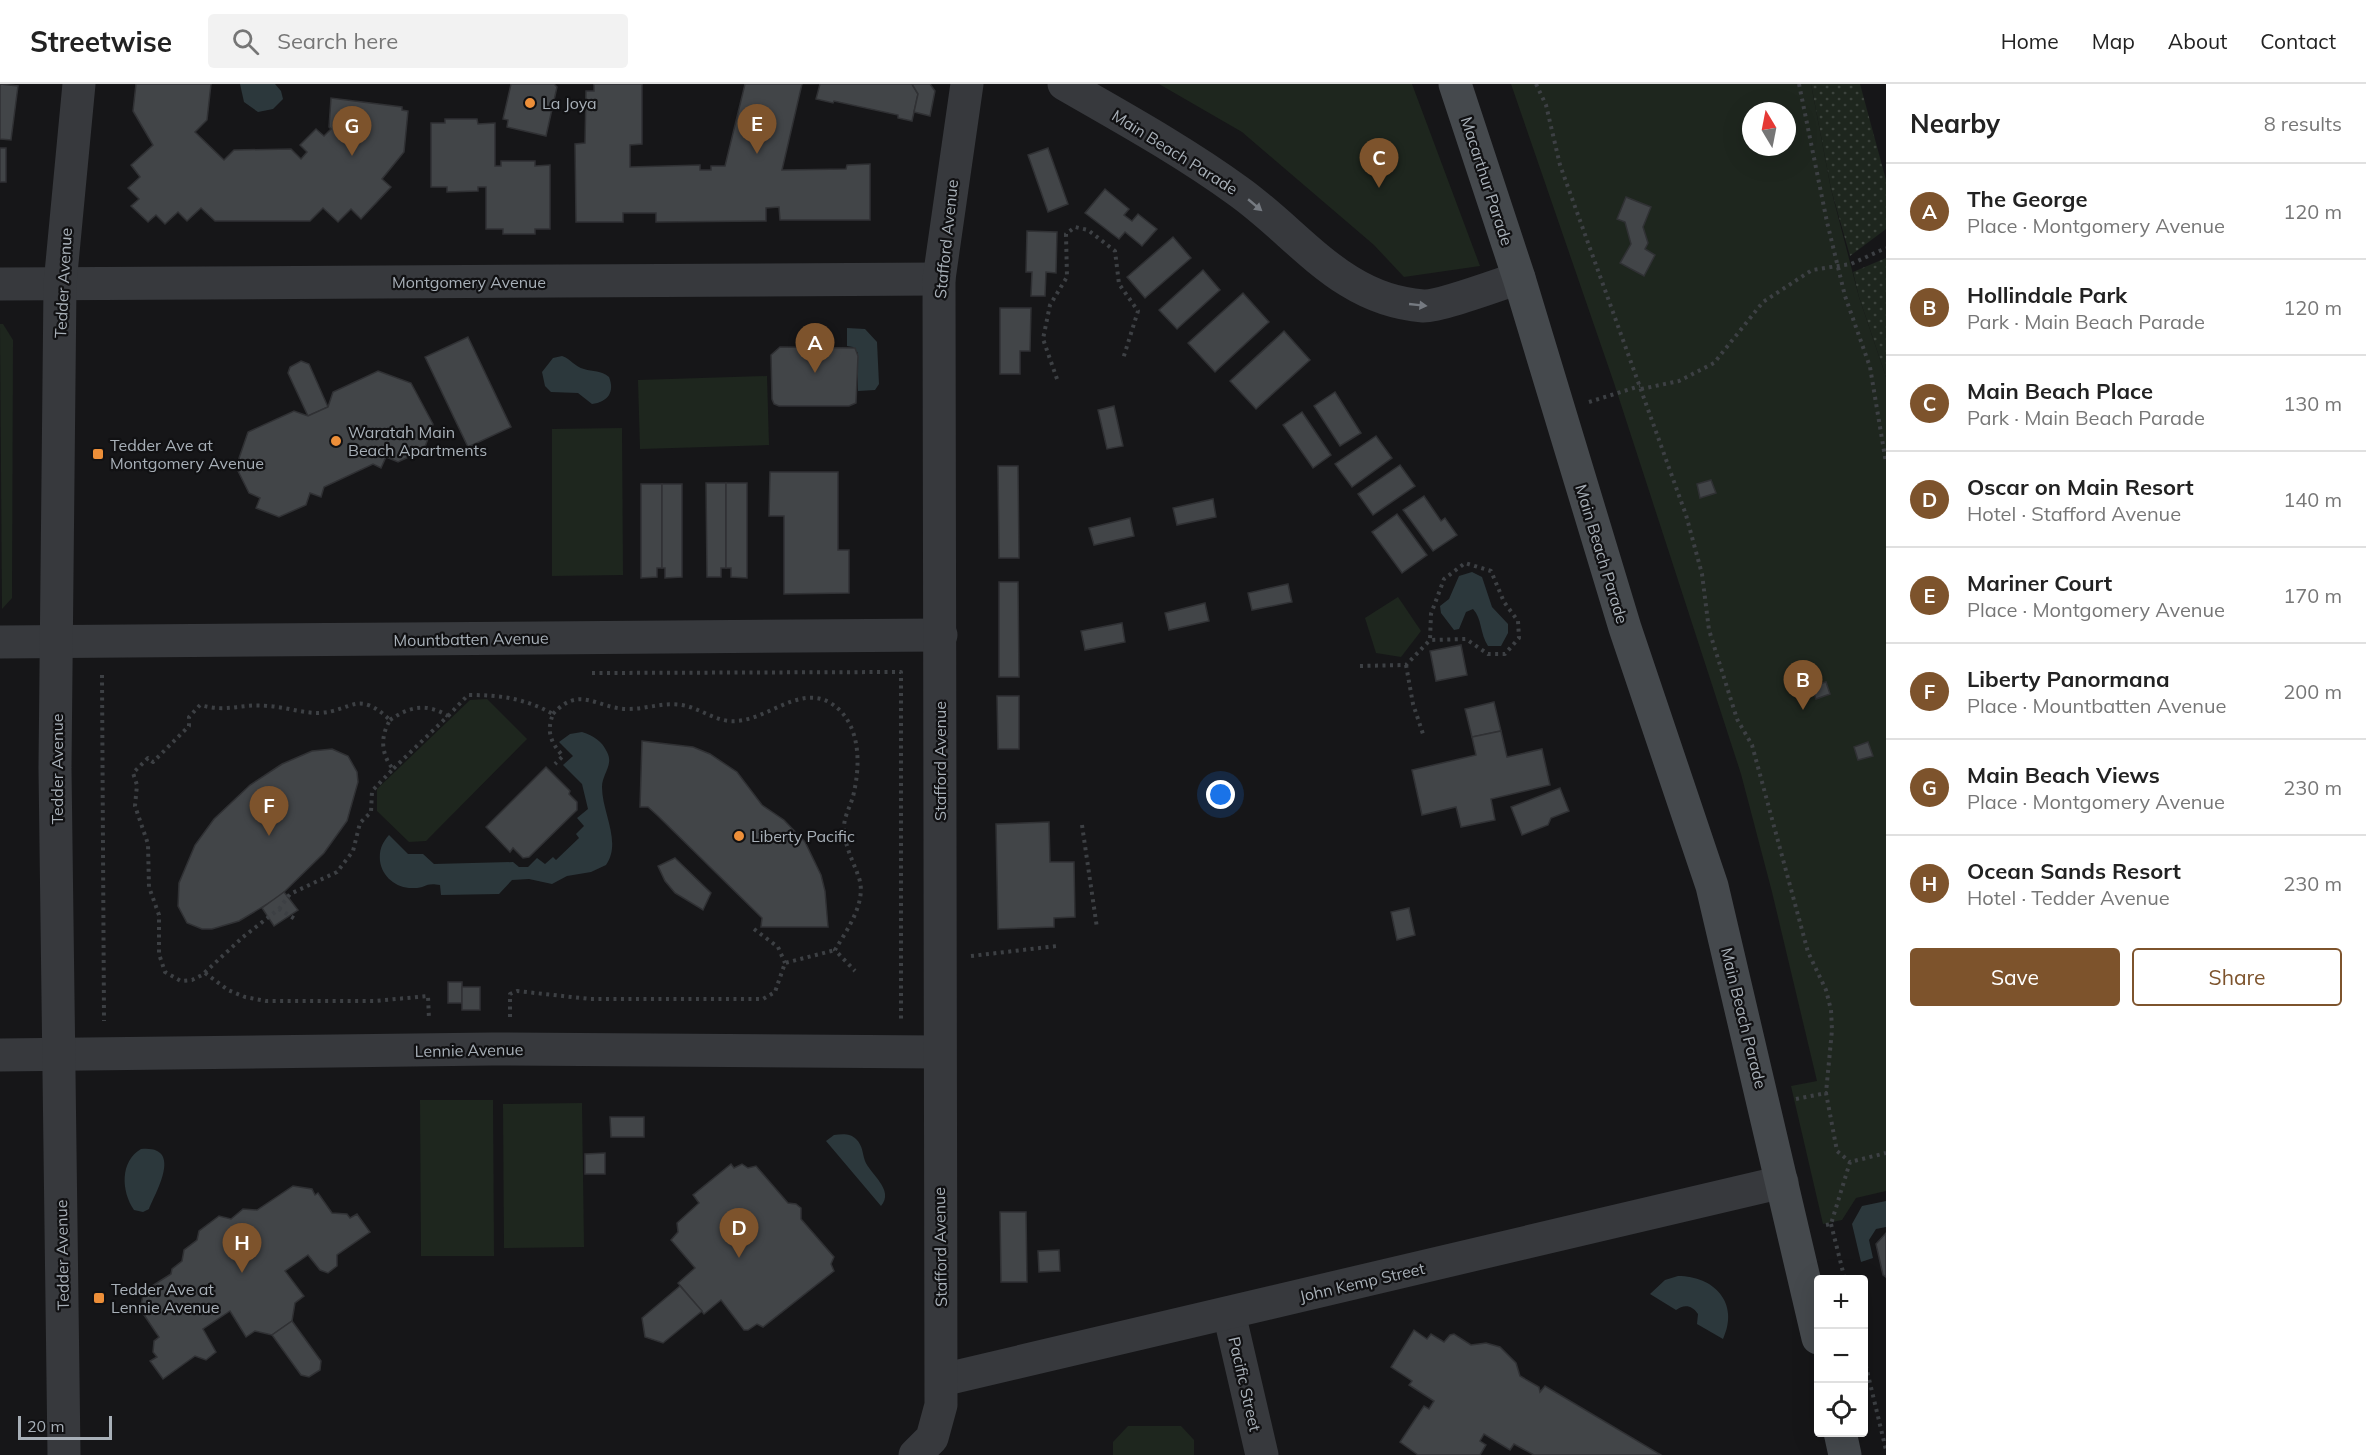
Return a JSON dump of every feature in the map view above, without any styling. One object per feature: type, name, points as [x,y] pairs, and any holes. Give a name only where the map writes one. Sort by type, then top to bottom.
[{"type":"street","name":"Tedder Avenue","points":[[64,1455],[55,768],[60,284],[79,84]]},
{"type":"street","name":"Stafford Avenue","points":[[924,1446],[941,1405],[942,1380],[938,1052],[941,635],[939,279],[967,84]]},
{"type":"street","name":"Main Beach Parade","points":[[1064,84],[1184,154],[1240,193],[1342,280],[1372,295],[1426,307],[1519,278],[1631,648],[1712,886],[1816,1329]]},
{"type":"street","name":"Macarthur Parade","points":[[1455,84],[1519,278]]},
{"type":"street","name":"Montgomery Avenue","points":[[0,284],[939,279]]},
{"type":"street","name":"Mountbatten Avenue","points":[[0,642],[941,635]]},
{"type":"street","name":"Lennie Avenue","points":[[0,1055],[492,1049],[938,1052]]},
{"type":"street","name":"John Kemp Street","points":[[942,1380],[1782,1182]]},
{"type":"street","name":"Pacific Street","points":[[1229,1313],[1262,1455]]},
{"type":"street","points":[[1841,1437],[1845,1455]]},
{"type":"path","points":[[1536,84],[1546,105],[1560,165],[1686,515],[1702,574],[1709,630],[1737,719],[1752,746],[1808,952],[1826,990],[1832,1030],[1826,1093],[1837,1151],[1850,1162]]},
{"type":"path","points":[[1799,84],[1845,296],[1870,367],[1886,463]]},
{"type":"path","points":[[1057,379],[1043,339],[1050,305],[1067,277],[1066,234],[1075,227],[1088,230],[1114,251],[1119,284],[1138,311],[1123,359]]},
{"type":"path","points":[[1559,411],[1640,387],[1679,381],[1714,363],[1763,302],[1812,270],[1851,264],[1886,248]]},
{"type":"path","points":[[1360,666],[1406,665],[1430,640],[1431,614],[1443,579],[1465,563],[1491,571],[1504,602],[1518,621],[1518,638],[1505,654],[1488,654],[1466,639],[1430,640]]},
{"type":"path","points":[[1406,665],[1413,704],[1424,737]]},
{"type":"path","points":[[591,673],[901,672],[901,1019],[889,1019]]},
{"type":"path","points":[[112,675],[100,675],[102,1021],[114,1021]]},
{"type":"path","points":[[390,720],[381,712],[362,703],[317,713],[266,705],[217,710],[200,705],[189,717],[189,726],[153,762],[148,758],[133,772],[137,785],[135,806],[148,844],[148,887],[159,915],[160,965],[165,972],[181,981],[192,981],[206,973],[243,937],[279,909],[290,894],[337,873],[353,851],[360,823],[371,812],[372,791],[468,695],[523,699],[553,714]]},
{"type":"path","points":[[555,764],[563,756],[550,740],[549,730],[553,714],[568,702],[587,698],[618,708],[659,704],[685,706],[720,720],[733,721],[757,718],[791,701],[810,698],[828,702],[843,714],[853,730],[858,751],[858,773],[844,826],[845,844],[861,890],[853,920],[836,950],[785,963]]},
{"type":"path","points":[[393,770],[383,750],[385,729],[390,720],[416,707],[428,707],[448,716]]},
{"type":"path","points":[[1082,825],[1097,928]]},
{"type":"path","points":[[279,909],[295,919]]},
{"type":"path","points":[[501,1020],[511,1020],[510,994],[517,991],[590,999],[763,999],[775,992],[785,963],[778,947],[754,930]]},
{"type":"path","points":[[939,960],[1057,946]]},
{"type":"path","points":[[836,950],[855,971]]},
{"type":"path","points":[[206,973],[228,990],[245,997],[266,1001],[375,1000],[428,996],[429,1022],[440,1022]]},
{"type":"path","points":[[1796,1100],[1826,1093]]},
{"type":"path","points":[[1850,1162],[1886,1153]]},
{"type":"path","points":[[1844,1275],[1831,1224],[1850,1162]]},
{"type":"path","points":[[1794,1233],[1831,1224]]},
{"type":"path","points":[[1868,1378],[1886,1450]]},
{"type":"shaded area","points":[[240,84],[275,84],[281,91],[283,99],[273,109],[258,112],[244,102]]},
{"type":"shaded area","points":[[1159,84],[1412,84],[1480,266],[1404,277],[1374,245],[1242,132]]},
{"type":"shaded area","points":[[1511,84],[1811,84],[1831,189],[1859,297],[1886,377],[1886,1191],[1856,1198],[1842,1220],[1823,1224],[1791,1086],[1817,1081],[1741,774],[1614,383]]},
{"type":"shaded area","points":[[1811,84],[1860,84],[1886,180],[1886,229],[1850,256],[1831,189]]},
{"type":"shaded area","points":[[1886,258],[1886,377],[1853,272]]},
{"type":"shaded area","points":[[0,324],[3,324],[13,340],[12,598],[2,609]]},
{"type":"shaded area","points":[[847,328],[865,329],[877,342],[879,384],[875,390],[858,391],[858,353],[853,347],[847,346]]},
{"type":"shaded area","points":[[562,356],[581,368],[600,372],[609,377],[611,387],[606,399],[592,404],[578,393],[551,392],[545,386],[542,372],[553,358]]},
{"type":"shaded area","points":[[767,376],[769,445],[640,449],[638,380]]},
{"type":"shaded area","points":[[622,428],[623,575],[552,576],[552,429]]},
{"type":"shaded area","points":[[1472,572],[1482,577],[1492,607],[1508,624],[1508,633],[1501,646],[1488,646],[1473,609],[1466,612],[1459,629],[1454,630],[1441,613],[1440,606],[1449,599],[1459,576]]},
{"type":"shaded area","points":[[1398,597],[1421,631],[1401,657],[1376,653],[1365,618]]},
{"type":"shaded area","points":[[487,699],[527,739],[426,841],[409,842],[377,811],[377,789],[470,700]]},
{"type":"shaded area","points":[[582,732],[600,742],[609,757],[602,787],[612,837],[612,847],[606,865],[591,872],[567,876],[552,884],[529,879],[512,880],[499,894],[441,895],[440,885],[431,884],[408,888],[396,884],[387,877],[381,867],[380,857],[384,841],[389,835],[408,854],[423,854],[434,864],[513,862],[519,867],[528,867],[537,858],[545,864],[553,857],[556,860],[579,838],[576,834],[584,826],[577,818],[588,809],[582,784],[563,765],[573,756],[559,742],[570,734]]},
{"type":"shaded area","points":[[420,1100],[493,1100],[494,1256],[421,1256]]},
{"type":"shaded area","points":[[582,1103],[584,1247],[504,1248],[503,1104]]},
{"type":"shaded area","points":[[834,1135],[849,1135],[858,1142],[865,1161],[883,1188],[885,1200],[881,1206],[826,1141]]},
{"type":"shaded area","points":[[141,1149],[154,1150],[161,1154],[164,1162],[164,1171],[157,1192],[149,1209],[143,1212],[134,1210],[125,1186],[129,1161]]},
{"type":"shaded area","points":[[1886,1201],[1886,1227],[1876,1229],[1869,1240],[1873,1258],[1861,1262],[1852,1224],[1862,1206]]},
{"type":"shaded area","points":[[1678,1276],[1703,1281],[1713,1286],[1720,1294],[1726,1303],[1728,1314],[1723,1339],[1697,1324],[1698,1314],[1691,1307],[1685,1306],[1676,1310],[1650,1294],[1665,1280]]},
{"type":"shaded area","points":[[1128,1426],[1181,1426],[1194,1440],[1194,1455],[1113,1455],[1113,1442]]},
{"type":"building","points":[[0,84],[18,86],[11,140],[0,139]]},
{"type":"building","points":[[136,84],[211,84],[207,120],[195,132],[224,160],[234,150],[291,149],[301,159],[307,152],[300,145],[316,129],[324,136],[331,129],[329,127],[331,98],[402,107],[402,110],[408,111],[404,152],[382,179],[391,187],[361,219],[351,209],[338,222],[323,208],[310,221],[215,221],[201,208],[187,221],[178,212],[165,224],[156,215],[148,222],[131,206],[139,199],[128,188],[140,177],[131,165],[153,145],[133,111]]},
{"type":"building","name":"La Joya","points":[[511,84],[554,84],[557,87],[546,136],[507,127],[508,120],[503,119]]},
{"type":"building","points":[[594,84],[642,84],[642,144],[630,145],[630,167],[700,165],[700,170],[711,170],[711,166],[725,166],[745,84],[802,84],[782,170],[846,169],[847,165],[870,164],[870,220],[780,220],[779,207],[766,208],[766,221],[656,222],[656,213],[623,213],[623,222],[576,222],[575,144],[585,143],[586,91],[594,91]]},
{"type":"building","points":[[820,84],[912,84],[918,94],[912,121],[898,118],[898,115],[816,99]]},
{"type":"building","points":[[912,84],[930,84],[935,91],[930,116],[914,112],[918,94]]},
{"type":"building","points":[[445,119],[477,119],[478,124],[495,123],[495,166],[501,166],[501,161],[535,161],[535,166],[550,165],[550,229],[535,229],[535,234],[503,234],[503,229],[486,229],[486,187],[478,187],[478,191],[447,192],[447,187],[431,187],[431,123],[445,123]]},
{"type":"building","points":[[0,148],[6,148],[6,182],[0,182]]},
{"type":"building","points":[[1048,148],[1068,204],[1048,212],[1028,155]]},
{"type":"building","points":[[1105,189],[1129,209],[1124,215],[1132,221],[1138,214],[1157,229],[1142,246],[1125,232],[1119,239],[1085,213]]},
{"type":"building","points":[[1626,197],[1651,207],[1643,227],[1648,243],[1645,249],[1655,255],[1644,276],[1620,263],[1631,244],[1625,222],[1617,219]]},
{"type":"building","points":[[1027,231],[1057,232],[1056,273],[1046,272],[1045,296],[1031,296],[1032,272],[1026,272]]},
{"type":"building","points":[[1173,237],[1191,258],[1145,298],[1127,277]]},
{"type":"building","points":[[1203,270],[1220,290],[1177,329],[1159,310]]},
{"type":"building","points":[[1243,293],[1269,322],[1215,372],[1188,343]]},
{"type":"building","points":[[1000,308],[1031,308],[1030,351],[1020,351],[1020,374],[1000,374]]},
{"type":"building","points":[[1284,331],[1310,360],[1256,409],[1230,381]]},
{"type":"building","points":[[468,337],[511,427],[468,447],[425,357]]},
{"type":"building","points":[[780,347],[855,348],[858,356],[856,403],[849,406],[779,406],[774,404],[771,355]]},
{"type":"building","points":[[301,361],[309,364],[328,407],[308,416],[288,373],[290,367]]},
{"type":"building","name":"Waratah Main Beach Apartments","points":[[378,371],[411,383],[433,424],[424,450],[398,462],[386,457],[381,468],[373,464],[324,487],[321,497],[310,493],[306,505],[279,517],[256,508],[260,498],[249,493],[236,467],[248,432],[294,411],[308,416],[328,407],[333,392]]},
{"type":"building","points":[[1335,392],[1361,433],[1340,446],[1314,406]]},
{"type":"building","points":[[1114,406],[1123,446],[1107,449],[1098,410]]},
{"type":"building","points":[[1302,412],[1331,455],[1313,468],[1283,425]]},
{"type":"building","points":[[1376,436],[1392,458],[1352,487],[1335,464]]},
{"type":"building","points":[[1400,465],[1415,486],[1373,515],[1358,494]]},
{"type":"building","points":[[998,466],[1018,466],[1019,558],[999,558]]},
{"type":"building","points":[[770,472],[838,472],[838,550],[849,550],[849,593],[784,594],[784,516],[769,516]]},
{"type":"building","points":[[1711,480],[1716,493],[1700,498],[1697,484]]},
{"type":"building","points":[[706,483],[726,483],[726,568],[721,568],[721,577],[707,577]]},
{"type":"building","points":[[726,483],[747,483],[747,578],[731,577],[731,568],[726,568]]},
{"type":"building","points":[[641,484],[662,484],[662,568],[657,568],[657,577],[641,578]]},
{"type":"building","points":[[662,484],[682,484],[682,577],[665,578],[665,568],[662,568]]},
{"type":"building","points":[[1424,496],[1441,521],[1445,518],[1457,535],[1433,551],[1403,510]]},
{"type":"building","points":[[1213,499],[1216,517],[1177,525],[1173,508]]},
{"type":"building","points":[[1397,514],[1427,555],[1402,573],[1372,532]]},
{"type":"building","points":[[1130,518],[1134,536],[1094,545],[1089,528]]},
{"type":"building","points":[[999,582],[1018,582],[1019,677],[999,677]]},
{"type":"building","points":[[1288,584],[1292,602],[1252,610],[1248,593]]},
{"type":"building","points":[[1205,603],[1209,621],[1169,630],[1165,613]]},
{"type":"building","points":[[1122,623],[1125,642],[1085,650],[1081,631]]},
{"type":"building","points":[[1461,645],[1467,675],[1436,681],[1430,651]]},
{"type":"building","points":[[1826,682],[1830,694],[1816,699],[1811,686]]},
{"type":"building","points":[[997,696],[1019,696],[1019,749],[998,749]]},
{"type":"building","points":[[1494,702],[1501,731],[1472,737],[1465,709]]},
{"type":"building","points":[[1501,731],[1507,757],[1542,749],[1550,785],[1491,799],[1495,820],[1461,827],[1456,807],[1422,815],[1412,770],[1476,755],[1472,737]]},
{"type":"building","name":"Liberty Pacific","points":[[642,741],[693,747],[710,754],[737,772],[762,805],[784,820],[805,842],[821,875],[825,891],[828,927],[761,927],[762,918],[658,816],[648,807],[640,807]]},
{"type":"building","points":[[1868,742],[1873,756],[1858,760],[1854,747]]},
{"type":"building","points":[[332,749],[348,756],[357,772],[358,782],[347,821],[324,853],[279,897],[239,921],[212,929],[202,929],[187,923],[178,906],[179,883],[195,845],[214,819],[250,785],[282,764],[312,751]]},
{"type":"building","points":[[546,767],[570,791],[569,794],[577,802],[577,810],[529,857],[523,858],[513,848],[510,852],[486,827]]},
{"type":"building","points":[[1560,788],[1569,811],[1551,818],[1548,825],[1522,835],[1511,807]]},
{"type":"building","points":[[1049,822],[1050,862],[1074,862],[1075,917],[1054,918],[1054,927],[998,929],[996,824]]},
{"type":"building","points":[[675,858],[711,893],[703,910],[675,893],[665,881],[658,866]]},
{"type":"building","points":[[284,892],[298,910],[274,926],[262,908]]},
{"type":"building","points":[[1409,908],[1415,935],[1397,940],[1391,912]]},
{"type":"building","points":[[448,982],[462,982],[462,1003],[448,1003]]},
{"type":"building","points":[[462,987],[480,987],[480,1010],[462,1010]]},
{"type":"building","points":[[610,1117],[644,1117],[644,1137],[611,1137]]},
{"type":"building","points":[[605,1153],[605,1174],[585,1174],[585,1154]]},
{"type":"building","points":[[731,1164],[734,1168],[742,1164],[748,1168],[756,1166],[788,1203],[796,1204],[801,1208],[801,1219],[834,1257],[831,1264],[834,1271],[763,1327],[757,1324],[748,1330],[744,1330],[721,1300],[704,1314],[678,1283],[695,1268],[671,1240],[678,1232],[677,1223],[699,1203],[693,1195]]},
{"type":"building","points":[[293,1186],[312,1189],[315,1195],[318,1193],[332,1213],[347,1214],[350,1218],[357,1214],[370,1232],[337,1255],[337,1266],[328,1273],[320,1270],[308,1255],[285,1271],[304,1296],[295,1303],[292,1321],[272,1335],[255,1331],[246,1337],[230,1311],[203,1329],[216,1352],[206,1360],[195,1356],[163,1379],[150,1361],[157,1357],[153,1352],[154,1341],[159,1337],[140,1309],[144,1291],[171,1274],[172,1269],[182,1261],[184,1250],[197,1240],[199,1231],[219,1216],[231,1219],[243,1209],[257,1210]]},
{"type":"building","points":[[1000,1212],[1026,1212],[1027,1282],[1001,1282]]},
{"type":"building","points":[[1886,1233],[1886,1277],[1883,1275],[1876,1244]]},
{"type":"building","points":[[1059,1250],[1060,1271],[1039,1272],[1038,1251]]},
{"type":"building","points":[[680,1286],[702,1311],[663,1343],[645,1337],[642,1318]]},
{"type":"building","points":[[292,1321],[321,1361],[320,1370],[309,1377],[301,1375],[272,1335]]},
{"type":"building","points":[[1414,1330],[1427,1339],[1431,1334],[1444,1342],[1454,1334],[1471,1345],[1486,1343],[1500,1347],[1516,1363],[1520,1376],[1539,1387],[1540,1392],[1545,1386],[1661,1455],[1534,1455],[1514,1444],[1510,1450],[1484,1434],[1480,1441],[1486,1445],[1480,1455],[1418,1455],[1400,1442],[1424,1406],[1429,1409],[1434,1401],[1409,1385],[1412,1381],[1391,1367]]},
{"type":"place","name":"La Joya","points":[[530,103]]},
{"type":"place","name":"Mariner Court","points":[[757,154]]},
{"type":"place","name":"Main Beach Views","points":[[352,156]]},
{"type":"place","name":"Main Beach Place","points":[[1379,188]]},
{"type":"place","name":"The George","points":[[815,373]]},
{"type":"place","name":"Waratah Main Beach Apartments","points":[[336,441]]},
{"type":"place","name":"Tedder Ave at Montgomery Avenue","points":[[98,454]]},
{"type":"place","name":"Hollindale Park","points":[[1803,710]]},
{"type":"place","name":"Liberty Panormana","points":[[269,836]]},
{"type":"place","name":"Liberty Pacific","points":[[739,836]]},
{"type":"place","name":"Oscar on Main Resort","points":[[739,1258]]},
{"type":"place","name":"Ocean Sands Resort","points":[[242,1273]]},
{"type":"place","name":"Tedder Ave at Lennie Avenue","points":[[99,1298]]}]
